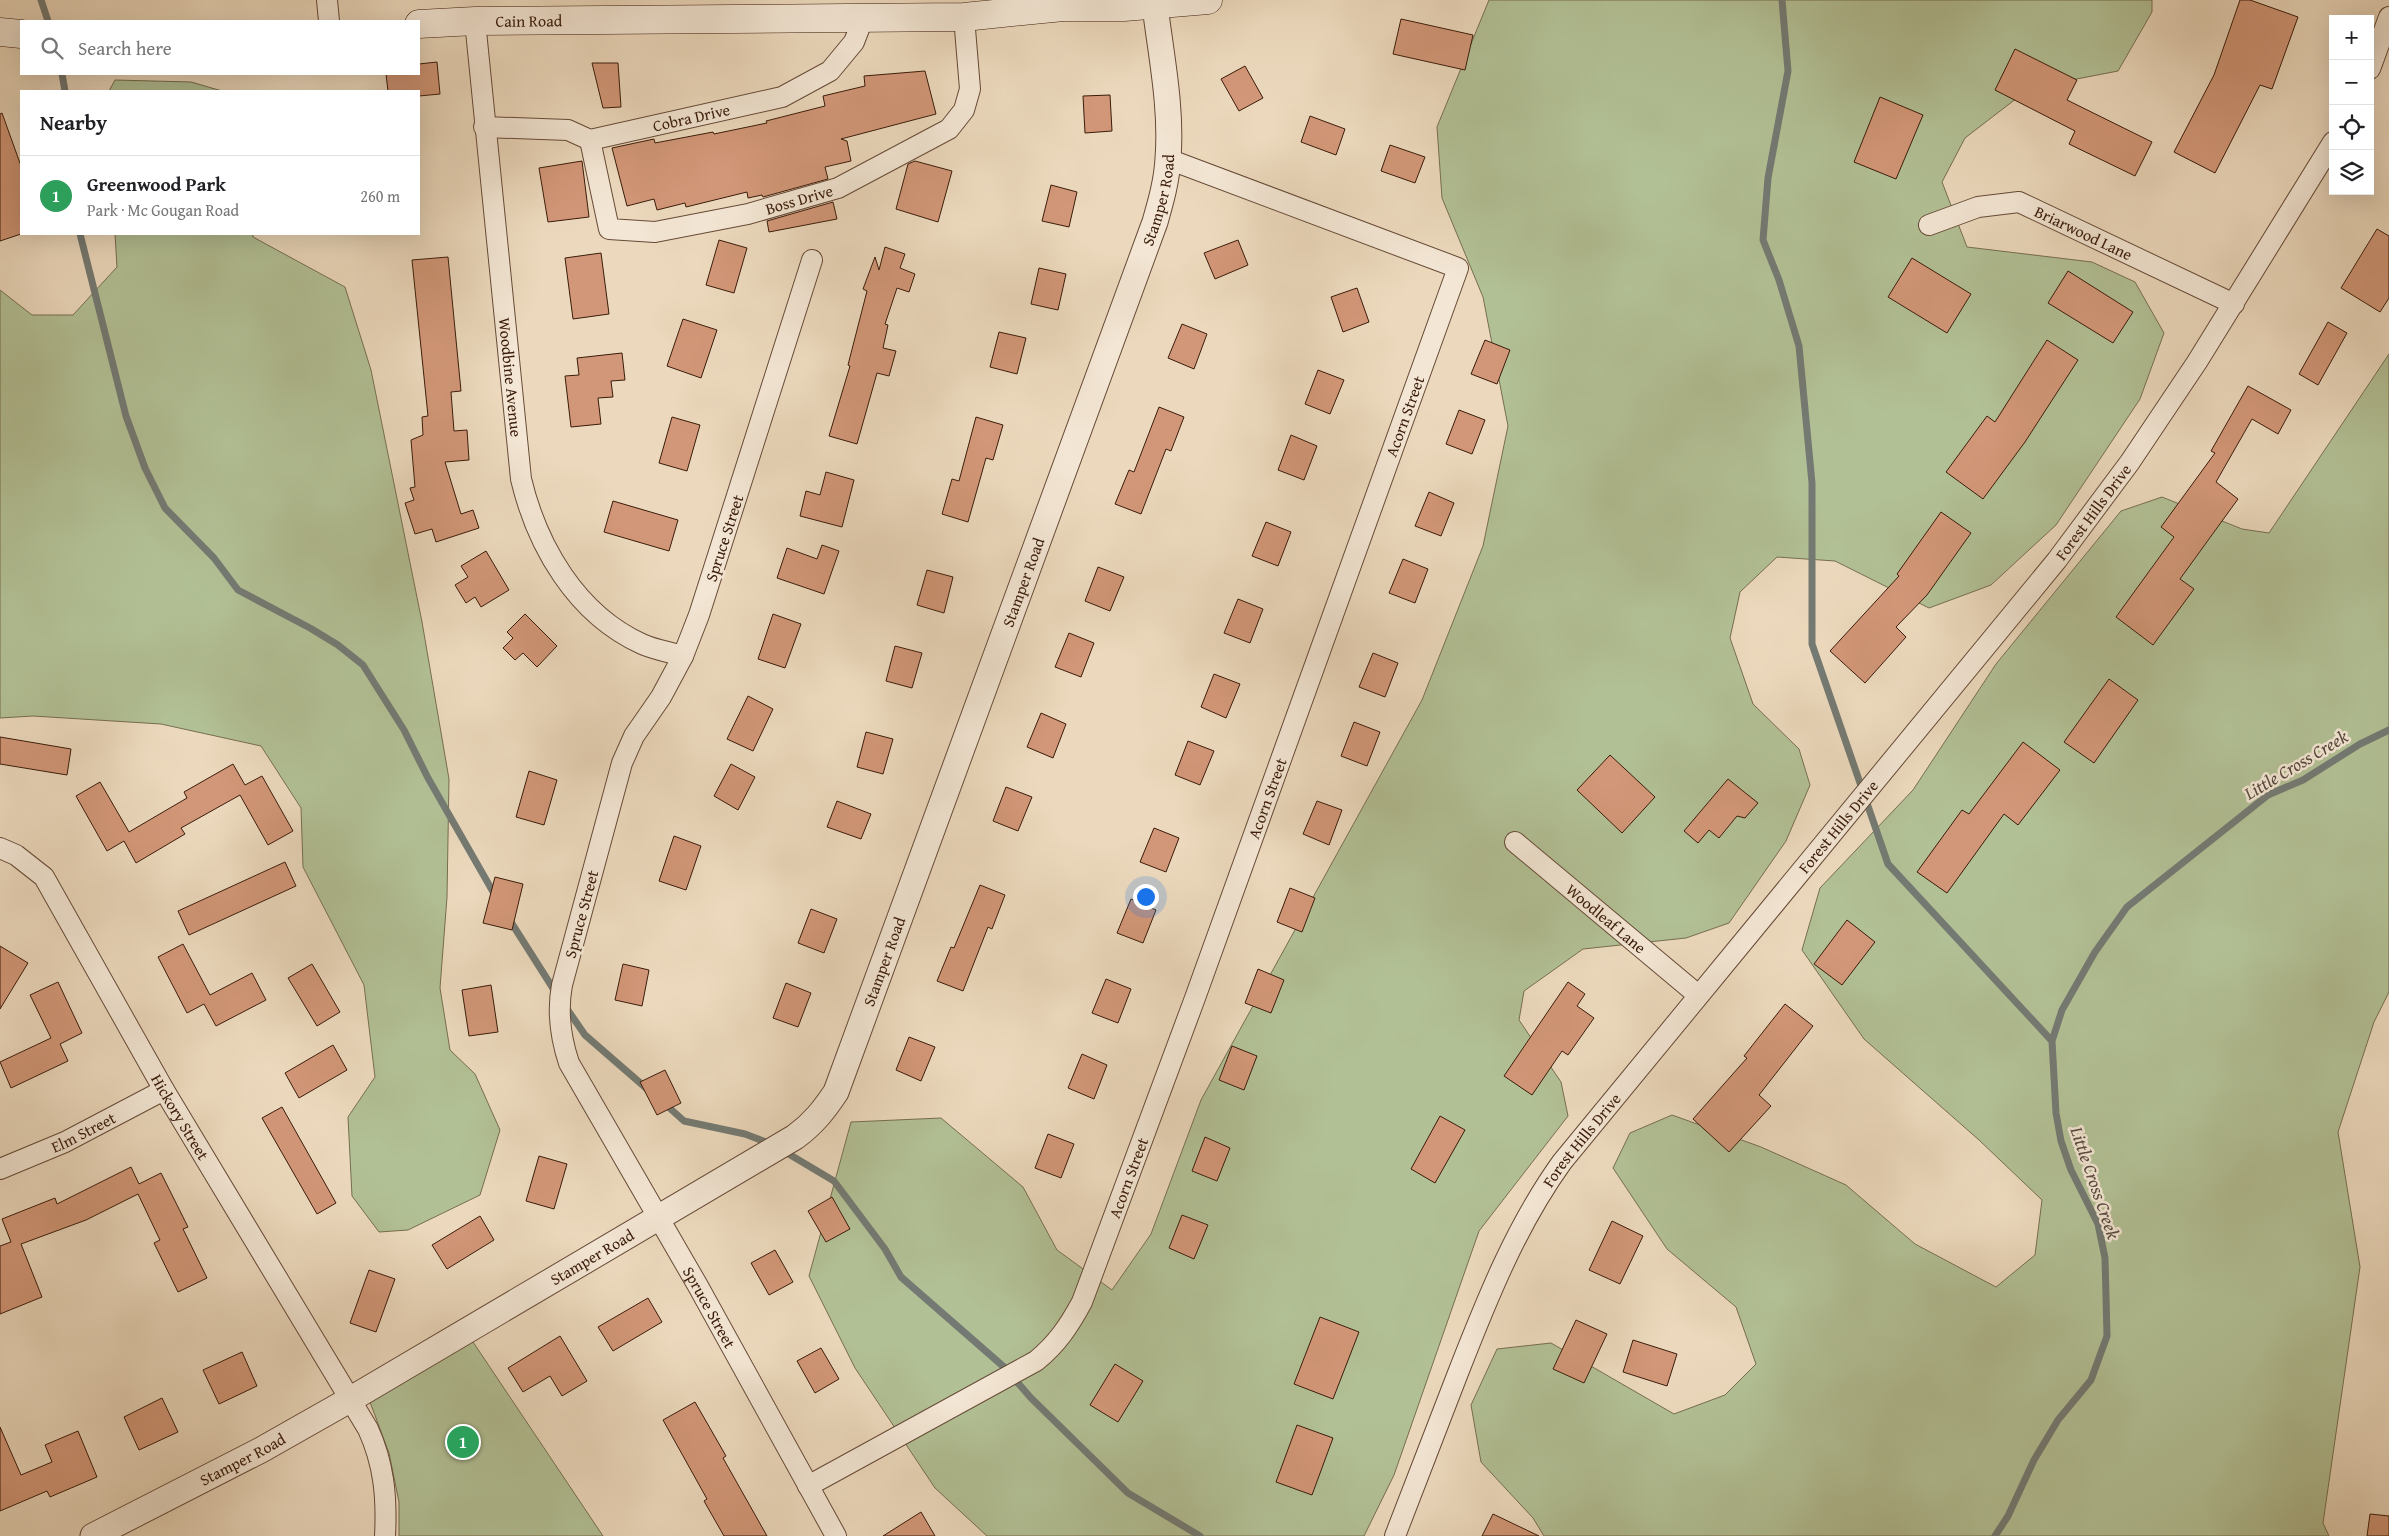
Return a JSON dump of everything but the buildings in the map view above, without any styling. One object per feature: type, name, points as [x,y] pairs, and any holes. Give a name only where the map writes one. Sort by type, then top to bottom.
[{"type":"main road","name":"Cain Road","points":[[420,24],[475,21],[864,16],[964,17],[1063,7],[1156,6],[1208,0]]},
{"type":"main road","points":[[0,32],[20,34]]},
{"type":"street","points":[[327,0],[329,20]]},
{"type":"street","name":"Stamper Road","points":[[93,1536],[252,1455],[350,1399],[795,1137],[818,1118],[836,1092],[1155,222],[1163,193],[1168,158],[1169,127],[1156,6]]},
{"type":"street","name":"Cobra Drive","points":[[590,140],[782,96],[830,71],[854,42],[864,16]]},
{"type":"street","name":"Boss Drive","points":[[590,140],[609,229],[655,232],[748,214],[838,188],[949,128],[964,110],[970,89],[964,17]]},
{"type":"street","points":[[2378,65],[2389,17]]},
{"type":"street","name":"Woodbine Avenue","points":[[475,21],[484,127],[521,479],[528,508],[539,537],[554,563],[572,588],[593,610],[643,644],[683,656]]},
{"type":"street","points":[[484,127],[568,130],[590,140]]},
{"type":"street","name":"Forest Hills Drive","points":[[1395,1536],[1489,1294],[1544,1186],[1698,995],[2057,560],[2130,462],[2234,304],[2329,149]]},
{"type":"street","name":"Acorn Street","points":[[808,1486],[1036,1361],[1058,1341],[1082,1302],[1195,998],[1458,268],[1168,158]]},
{"type":"street","name":"Briarwood Lane","points":[[1929,225],[1978,207],[2020,202],[2234,304]]},
{"type":"street","name":"Spruce Street","points":[[812,260],[699,615],[683,656],[661,697],[634,736],[622,763],[562,985],[559,1015],[563,1044],[569,1063],[658,1217],[836,1536]]},
{"type":"street","name":"Woodleaf Lane","points":[[1514,842],[1698,995]]},
{"type":"street","name":"Hickory Street","points":[[0,848],[16,855],[44,877],[164,1090],[368,1429],[383,1472],[387,1502],[385,1536]]},
{"type":"street","name":"Elm Street","points":[[0,1169],[65,1142],[164,1090]]},
{"type":"green space","points":[[1489,0],[2152,0],[2152,12],[2118,71],[2030,88],[1965,138],[1942,182],[1967,247],[2092,262],[2135,282],[2164,333],[2140,399],[2056,525],[1991,585],[1929,608],[1835,561],[1777,557],[1740,592],[1730,638],[1753,704],[1799,749],[1810,785],[1786,841],[1729,923],[1686,938],[1583,949],[1524,991],[1519,1020],[1561,1082],[1568,1116],[1479,1231],[1394,1475],[1364,1536],[987,1536],[935,1488],[855,1368],[809,1276],[851,1122],[941,1118],[1023,1187],[1057,1250],[1112,1290],[1151,1234],[1201,1100],[1422,700],[1483,546],[1508,426],[1483,297],[1442,198],[1437,127]]},
{"type":"green space","points":[[115,80],[191,82],[219,90],[110,90]]},
{"type":"green space","points":[[115,235],[253,235],[253,237],[345,287],[371,370],[422,622],[449,779],[447,897],[440,988],[450,1050],[475,1074],[500,1130],[480,1195],[408,1230],[379,1232],[352,1196],[348,1117],[375,1077],[364,985],[303,867],[301,808],[261,746],[161,724],[33,716],[0,718],[0,290],[32,315],[73,315],[117,267]]},
{"type":"green space","points":[[2389,354],[2389,992],[2374,1022],[2338,1132],[2360,1267],[2323,1523],[2329,1536],[1544,1536],[1533,1518],[1481,1462],[1471,1405],[1497,1349],[1551,1343],[1674,1414],[1725,1395],[1756,1364],[1736,1307],[1667,1249],[1613,1168],[1630,1133],[1672,1115],[1761,1147],[1846,1185],[1915,1244],[1996,1287],[2035,1255],[2042,1200],[1979,1140],[1864,1039],[1802,950],[1820,888],[1913,790],[1996,664],[2121,511],[2162,497],[2242,529],[2269,533]]},
{"type":"green space","points":[[471,1339],[603,1536],[399,1536],[399,1502],[389,1453],[370,1402]]},
{"type":"waterway","points":[[41,0],[48,20]]},
{"type":"waterway","points":[[1782,0],[1788,71],[1768,178],[1763,240],[1779,280],[1799,346],[1812,483],[1812,644],[1888,864],[2052,1041]]},
{"type":"waterway","points":[[62,75],[65,90]]},
{"type":"waterway","points":[[80,235],[126,416],[145,468],[165,508],[214,558],[238,590],[310,628],[338,645],[363,665],[404,730],[428,778],[496,897]]},
{"type":"waterway","name":"Little Cross Creek","points":[[1995,1536],[2008,1516],[2034,1460],[2058,1420],[2091,1380],[2107,1336],[2105,1258],[2098,1224],[2071,1170],[2061,1141],[2056,1113],[2052,1041],[2062,1010],[2095,952],[2127,907],[2268,795],[2303,780],[2360,744],[2389,730]]},
{"type":"waterway","points":[[509,919],[556,993]]},
{"type":"waterway","points":[[565,1006],[585,1035],[646,1088]]},
{"type":"waterway","points":[[664,1103],[684,1121],[745,1134],[771,1144]]},
{"type":"waterway","points":[[782,1150],[834,1181],[885,1249],[901,1277],[1004,1367],[1031,1398],[1128,1493],[1200,1536]]},
{"type":"place","name":"Greenwood Park","points":[[463,1442]]}]
